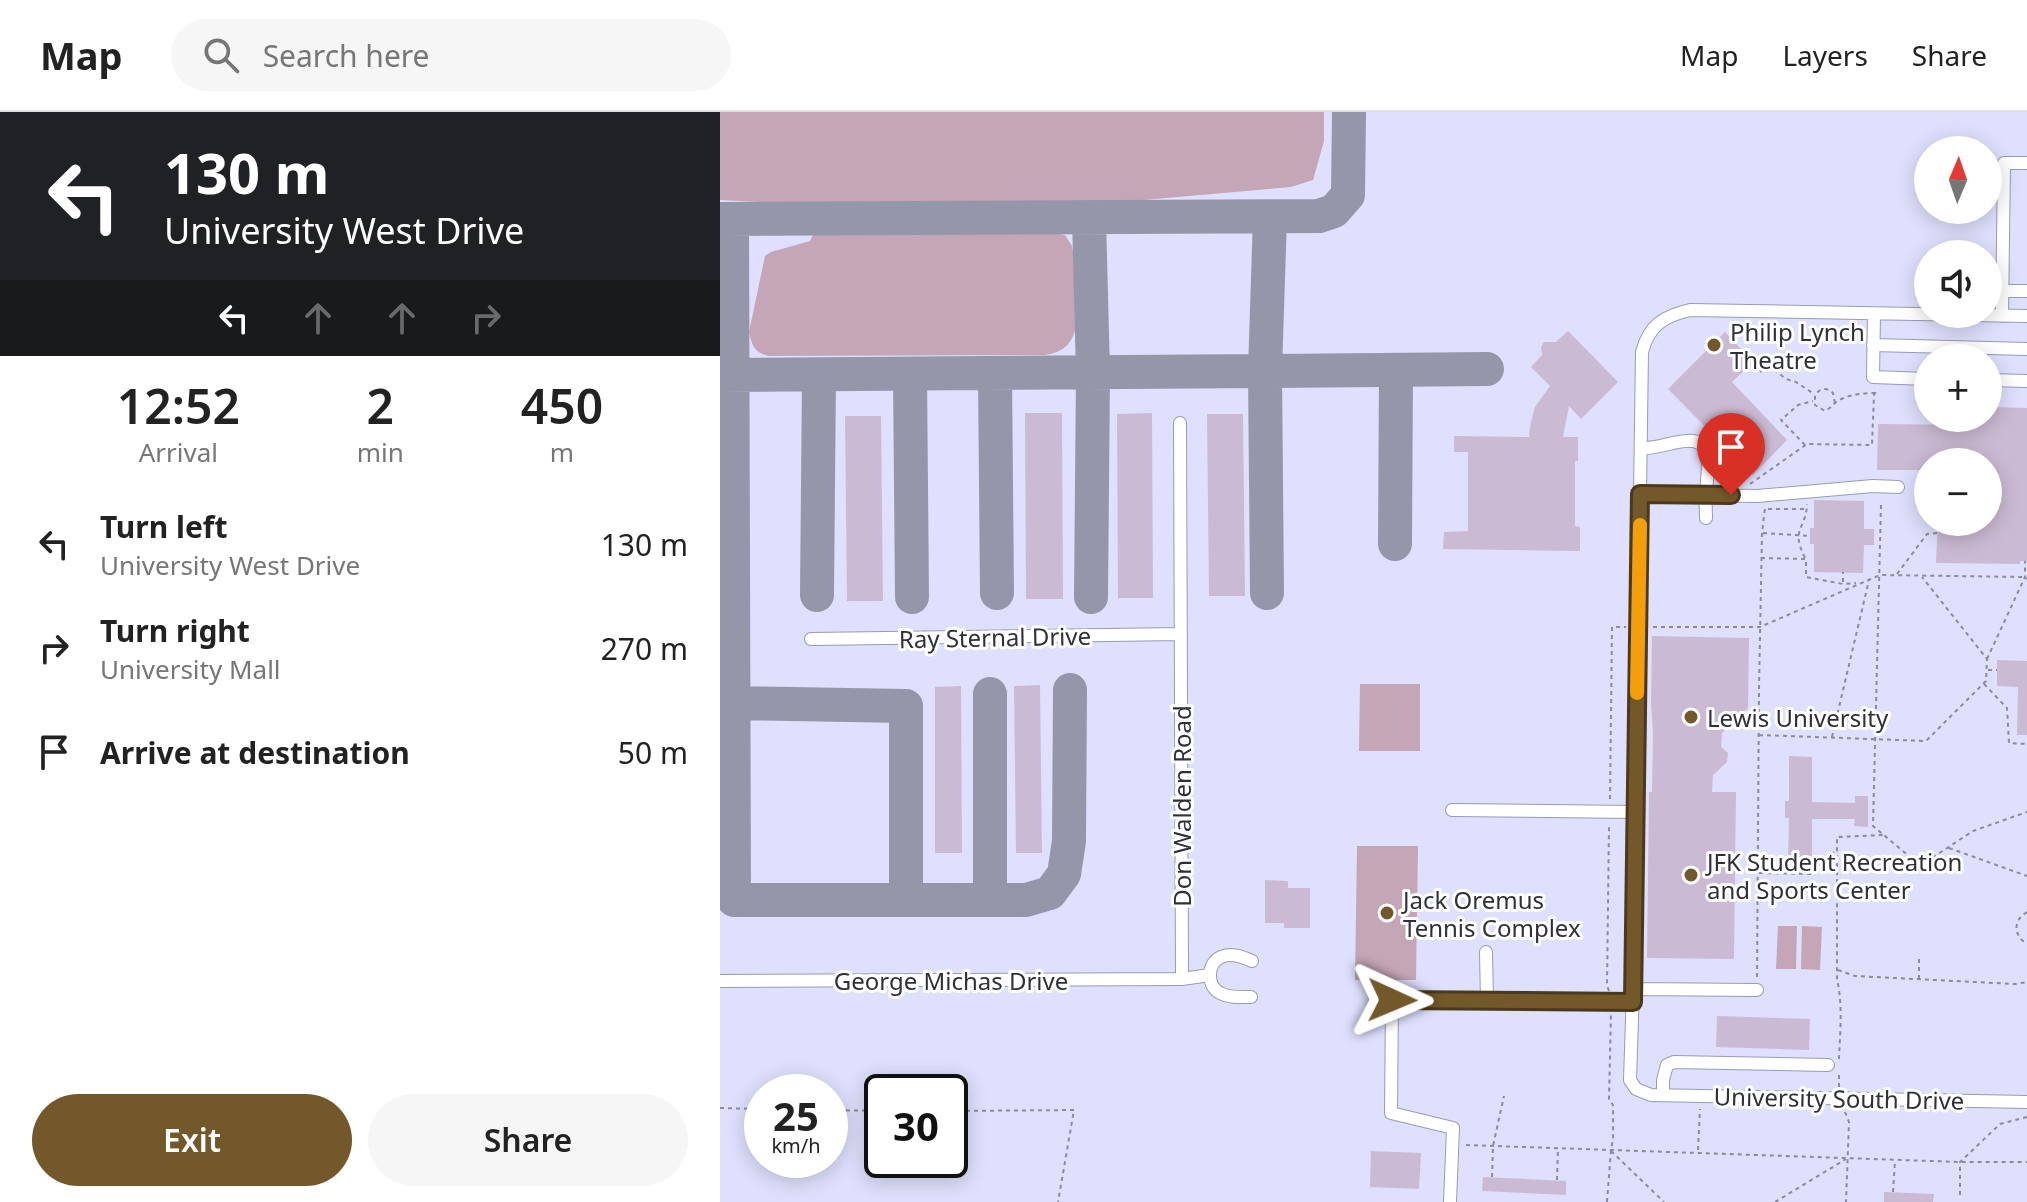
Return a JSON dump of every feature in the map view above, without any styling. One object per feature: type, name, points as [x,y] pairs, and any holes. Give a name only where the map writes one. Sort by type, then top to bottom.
[{"type":"street","points":[[2027,163],[2004,163],[2002,316],[2027,316]]},
{"type":"street","points":[[2003,291],[2027,291]]},
{"type":"street","points":[[1835,1067],[1674,1062],[1667,1065],[1657,1095],[1636,1089],[1630,1080],[1642,352],[1646,338],[1655,325],[1677,313],[1702,310],[1914,315]]},
{"type":"street","points":[[1874,314],[1873,377],[1914,378]]},
{"type":"street","points":[[1873,345],[2027,349]]},
{"type":"street","points":[[2002,380],[2027,381]]},
{"type":"street","name":"Don Walden Road","points":[[1180,423],[1182,979]]},
{"type":"street","points":[[1641,448],[1689,440],[1702,445],[1709,464],[1706,518]]},
{"type":"street","points":[[1640,494],[1757,496],[1873,486],[1898,487]]},
{"type":"street","name":"Ray Sternal Drive","points":[[811,639],[1179,634]]},
{"type":"street","points":[[1452,810],[1635,812]]},
{"type":"street","points":[[1486,952],[1487,1001]]},
{"type":"street","points":[[1251,997],[1216,992],[1210,975],[1214,963],[1223,956],[1235,955],[1252,961]]},
{"type":"street","name":"George Michas Drive","points":[[720,981],[1182,979],[1210,975]]},
{"type":"street","points":[[1450,1202],[1453,1128],[1391,1113],[1392,1000],[1611,1003],[1633,995],[1757,990]]},
{"type":"street","name":"University South Drive","points":[[1657,1095],[2027,1102]]},
{"type":"path","points":[[1760,372],[1772,368],[1815,395]]},
{"type":"path","points":[[1757,496],[1748,485],[1805,446],[1872,445],[1875,393],[1878,388]]},
{"type":"path","points":[[1835,403],[1831,390],[1820,390],[1815,395],[1818,408],[1825,411],[1856,394],[1875,393]]},
{"type":"path","points":[[1805,446],[1781,420],[1798,405],[1814,400]]},
{"type":"path","points":[[1807,499],[1807,513],[1799,528],[1799,545],[1806,559],[1806,577],[1843,584],[1862,582]]},
{"type":"path","points":[[1881,505],[1873,826],[1910,857],[1912,871],[1973,831],[2027,812]]},
{"type":"path","points":[[1757,990],[1762,533],[1766,509],[1807,509]]},
{"type":"path","points":[[1762,533],[1810,536]]},
{"type":"path","points":[[1896,575],[1925,536]]},
{"type":"path","points":[[1874,537],[1880,537]]},
{"type":"path","points":[[1761,558],[1806,559]]},
{"type":"path","points":[[1758,735],[1926,741],[1986,681],[1987,659],[2026,578],[2025,561]]},
{"type":"path","points":[[1843,572],[1843,584]]},
{"type":"path","points":[[1612,627],[1760,627],[1880,575],[2026,578]]},
{"type":"path","points":[[1921,575],[1987,659]]},
{"type":"path","points":[[1832,738],[1870,579]]},
{"type":"path","points":[[1987,670],[1997,670]]},
{"type":"path","points":[[1984,683],[2007,708],[2009,743],[2027,744]]},
{"type":"path","points":[[1846,1202],[1849,1122],[1838,1098],[1835,1067],[1840,1026],[1837,837],[1884,835]]},
{"type":"path","points":[[1947,848],[2027,876]]},
{"type":"path","points":[[1758,873],[1811,874],[1837,850]]},
{"type":"path","points":[[2027,912],[2019,918],[2016,929],[2020,939],[2027,944]]},
{"type":"path","points":[[1919,958],[1919,981]]},
{"type":"path","points":[[1837,969],[1855,976],[1919,981],[2027,982]]},
{"type":"path","points":[[1607,985],[1611,995],[1609,1099],[1613,1105],[1607,1202]]},
{"type":"path","points":[[1492,1177],[1493,1146],[1504,1096]]},
{"type":"path","points":[[1698,1152],[1700,1096]]},
{"type":"path","points":[[720,1108],[744,1109]]},
{"type":"path","points":[[968,1111],[1074,1110],[1058,1202]]},
{"type":"path","points":[[1960,1195],[1960,1162],[2000,1124],[2027,1117]]},
{"type":"path","points":[[1452,1144],[2027,1162]]},
{"type":"path","points":[[1557,1180],[1558,1148]]},
{"type":"path","points":[[1611,1150],[1664,1202]]},
{"type":"path","points":[[1775,1202],[1847,1158]]},
{"type":"path","points":[[1893,1192],[1895,1159]]},
{"type":"shaded area","points":[[720,112],[1324,112],[1324,141],[1313,180],[1291,187],[1132,201],[814,205],[720,200]]},
{"type":"shaded area","points":[[815,231],[1047,231],[1065,235],[1074,257],[1073,336],[1064,348],[1045,355],[764,355],[754,348],[749,332],[765,256],[810,241]]},
{"type":"shaded area","points":[[1360,684],[1420,684],[1420,751],[1359,751]]},
{"type":"shaded area","name":"Jack Oremus Tennis Complex","points":[[1357,846],[1418,846],[1416,980],[1355,980]]},
{"type":"shaded area","points":[[1778,926],[1797,926],[1796,969],[1776,969]]},
{"type":"shaded area","points":[[1802,926],[1822,927],[1820,970],[1801,969]]},
{"type":"building","points":[[1568,331],[1618,382],[1581,419],[1569,406],[1563,437],[1578,437],[1575,526],[1580,527],[1580,551],[1443,549],[1444,532],[1468,531],[1468,452],[1454,452],[1454,436],[1529,437],[1535,407],[1550,386],[1531,367],[1542,355],[1544,342],[1556,342]]},
{"type":"building","points":[[1725,332],[1753,362],[1732,382],[1787,440],[1753,475],[1668,389]]},
{"type":"building","points":[[2002,407],[2027,408],[2027,561],[2020,561],[2020,564],[1936,563],[1937,536],[2002,536],[2002,448],[1914,448],[1914,470],[1877,470],[1878,424],[1914,424],[1914,432],[2002,432]]},
{"type":"building","points":[[1025,413],[1062,413],[1063,599],[1026,599]]},
{"type":"building","points":[[1152,413],[1153,598],[1118,598],[1117,414]]},
{"type":"building","points":[[1207,414],[1243,414],[1245,596],[1209,596]]},
{"type":"building","points":[[845,416],[881,416],[883,601],[847,601]]},
{"type":"building","points":[[1814,500],[1864,501],[1864,529],[1874,529],[1874,545],[1864,545],[1863,573],[1814,572],[1814,544],[1810,544],[1810,528],[1814,528]]},
{"type":"building","name":"JFK Student Recreation and Sports Center","points":[[1652,636],[1749,638],[1748,708],[1722,733],[1721,747],[1728,753],[1727,762],[1713,775],[1712,792],[1736,792],[1734,959],[1647,958],[1649,792],[1652,792],[1653,733]]},
{"type":"building","points":[[1997,660],[2027,661],[2027,735],[2017,735],[2018,687],[1997,686]]},
{"type":"building","points":[[1040,685],[1042,853],[1016,853],[1014,686]]},
{"type":"building","points":[[961,686],[962,853],[935,853],[935,687]]},
{"type":"building","points":[[1789,756],[1812,757],[1812,802],[1855,803],[1855,796],[1868,796],[1868,827],[1854,826],[1855,819],[1812,819],[1810,869],[1800,869],[1800,864],[1788,863],[1789,818],[1785,818],[1785,801],[1789,801]]},
{"type":"building","points":[[1265,880],[1288,881],[1288,888],[1310,888],[1310,928],[1284,928],[1284,923],[1265,923]]},
{"type":"building","points":[[1717,1016],[1810,1019],[1809,1050],[1716,1047]]},
{"type":"building","points":[[1371,1151],[1421,1153],[1419,1189],[1370,1187]]},
{"type":"building","points":[[1483,1177],[1566,1181],[1566,1195],[1482,1191]]},
{"type":"building","points":[[1884,1192],[1934,1194],[1933,1202],[1884,1202]]},
{"type":"taxiway","points":[[720,219],[1319,216],[1334,211],[1348,195],[1349,112]]},
{"type":"taxiway","points":[[1270,217],[1265,371],[1487,369]]},
{"type":"taxiway","points":[[1089,218],[1093,373],[1091,597]]},
{"type":"taxiway","points":[[732,219],[734,900],[1026,900],[1050,893],[1064,874],[1069,841],[1070,690]]},
{"type":"taxiway","points":[[1395,544],[1396,370]]},
{"type":"taxiway","points":[[720,375],[1265,371],[1267,593]]},
{"type":"taxiway","points":[[910,374],[912,597]]},
{"type":"taxiway","points":[[995,374],[997,593]]},
{"type":"taxiway","points":[[817,595],[819,375]]},
{"type":"taxiway","points":[[990,694],[990,899]]},
{"type":"taxiway","points":[[734,703],[906,706],[906,899]]},
{"type":"slow traffic","points":[[1637,693],[1640,525]]},
{"type":"place","name":"Philip Lynch Theatre","points":[[1714,345]]},
{"type":"place","name":"Lewis University","points":[[1691,717]]},
{"type":"place","name":"JFK Student Recreation and Sports Center","points":[[1691,875]]},
{"type":"place","name":"Jack Oremus Tennis Complex","points":[[1387,913]]},
{"type":"route","points":[[1392,1000],[1633,1002],[1640,494],[1731,495]]}]
